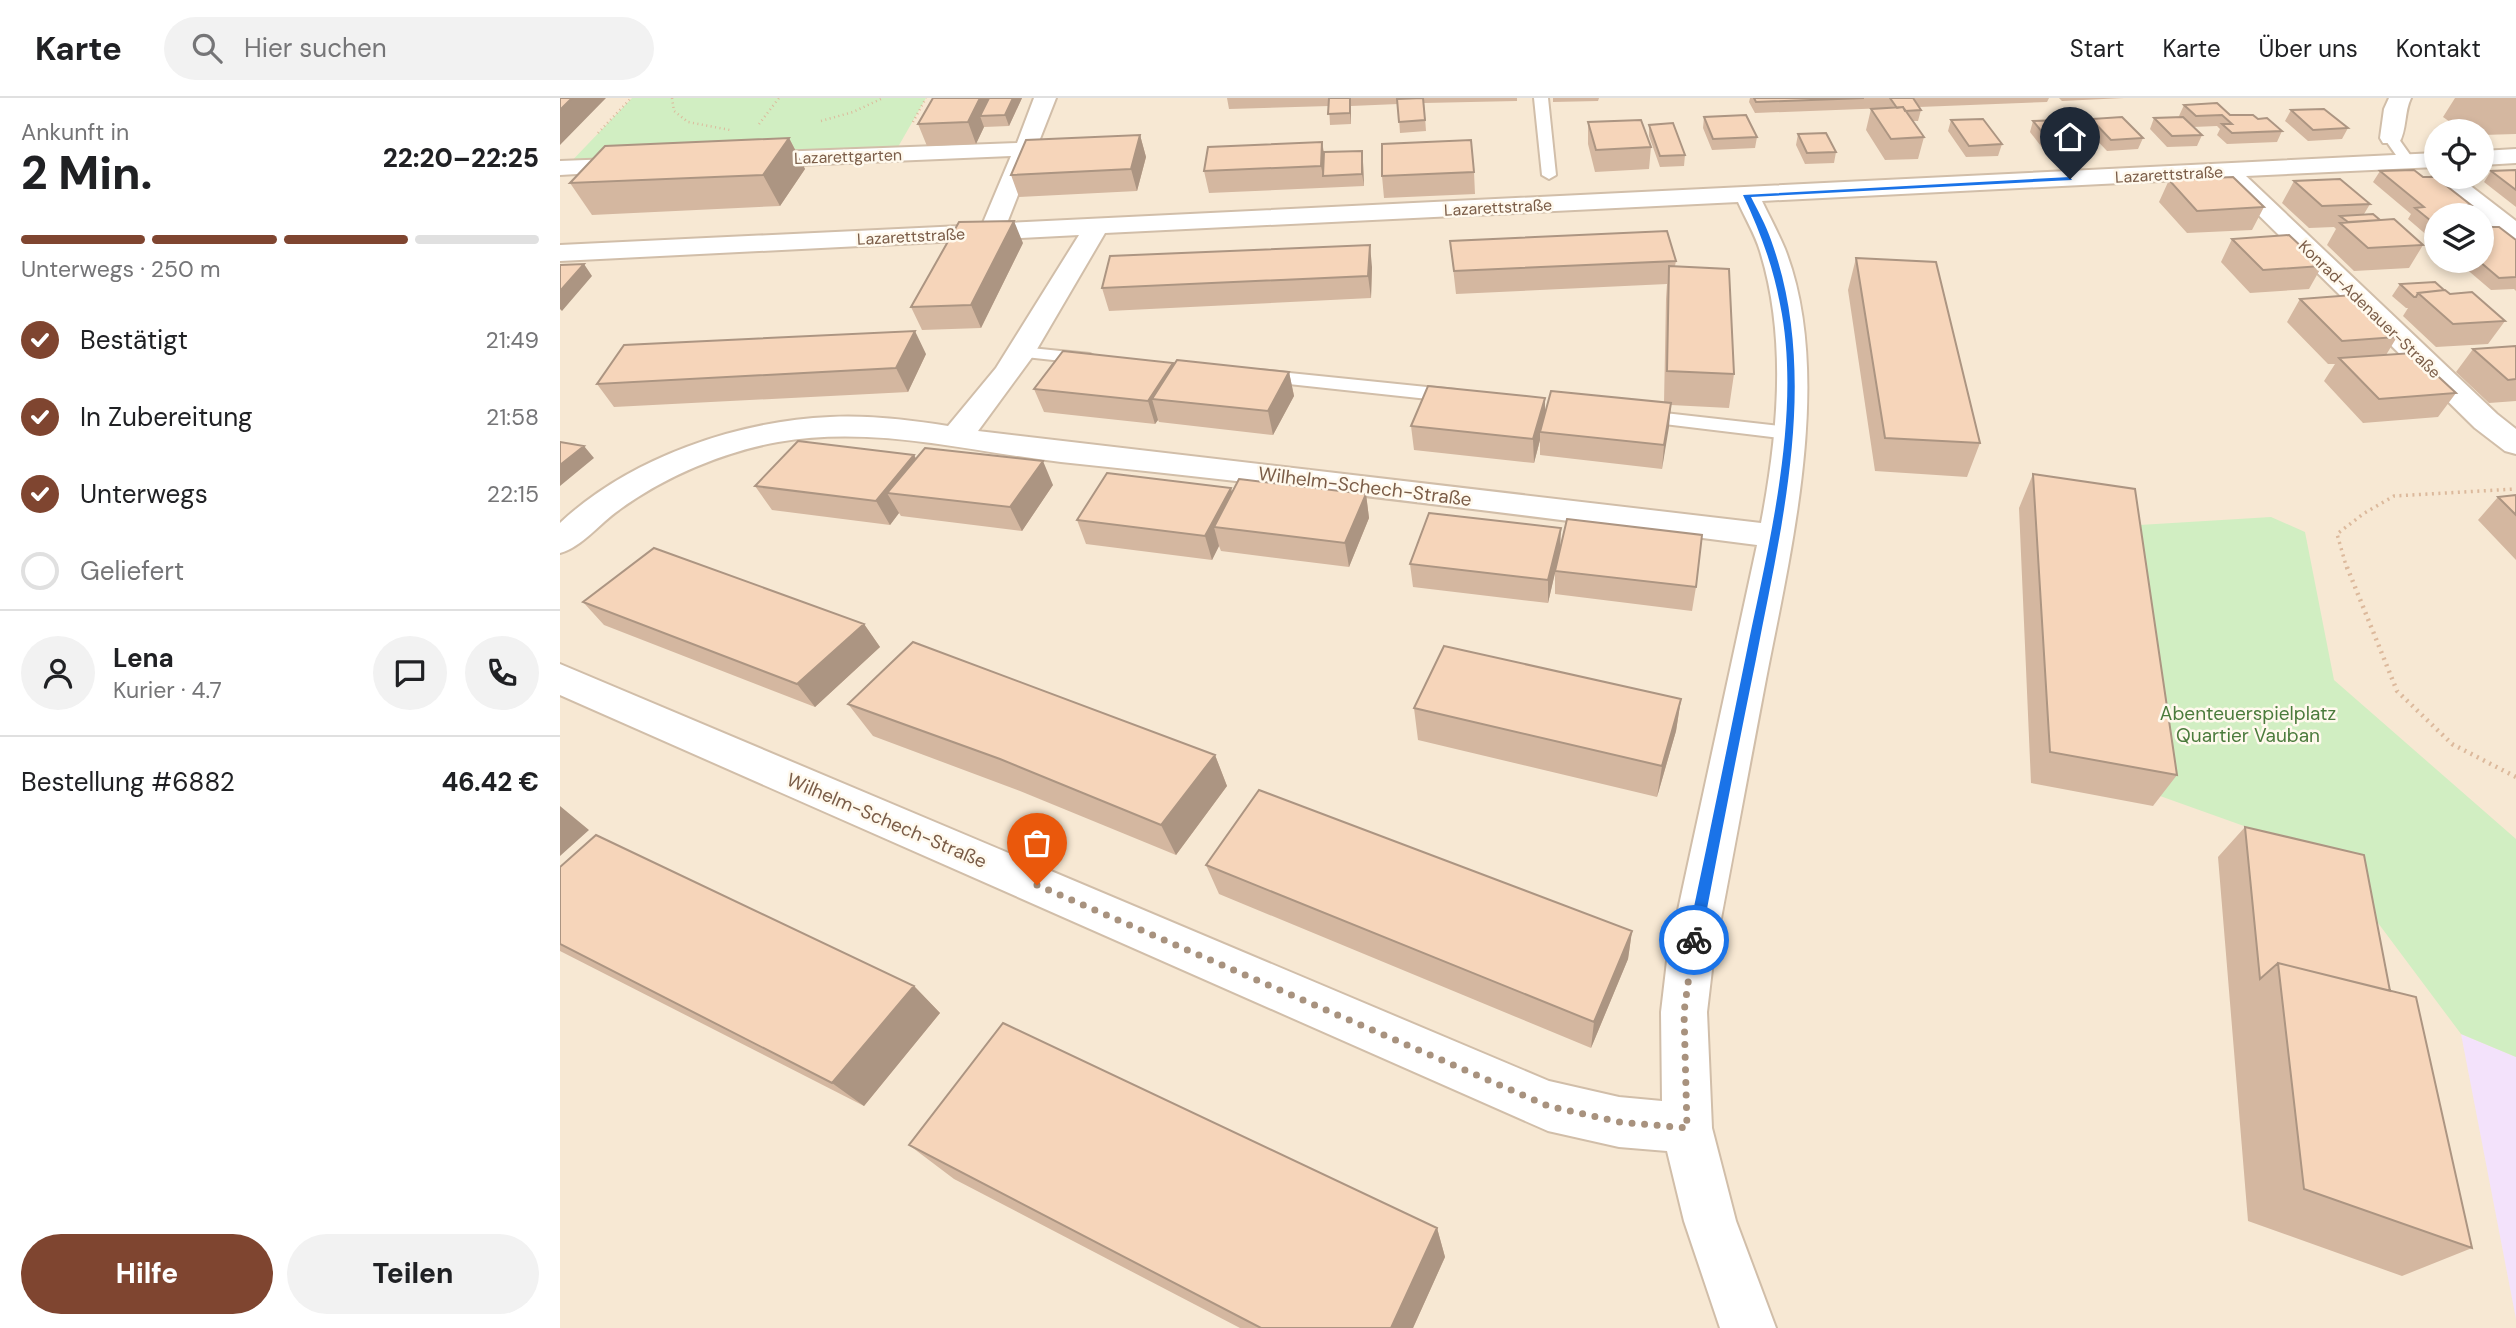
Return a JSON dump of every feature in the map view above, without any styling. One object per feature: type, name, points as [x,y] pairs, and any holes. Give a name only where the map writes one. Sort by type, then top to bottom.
[{"type":"street","points":[[991,232],[1033,149],[1045,98]]},
{"type":"street","points":[[2391,138],[2395,109],[2400,98]]},
{"type":"street","name":"Lazarettgarten","points":[[731,161],[1033,149]]},
{"type":"street","points":[[2494,157],[2516,156]]},
{"type":"street","name":"Lazarettstraße","points":[[560,253],[2424,163]]},
{"type":"street","points":[[560,168],[662,164]]},
{"type":"street","name":"Konrad-Adenauer-Straße","points":[[2227,171],[2486,421],[2516,444]]},
{"type":"street","points":[[2459,189],[2516,233]]},
{"type":"street","points":[[1747,195],[1763,225],[1773,254],[1785,306],[1790,354],[1789,433],[1775,536],[1690,961],[1684,1012],[1687,1128],[1710,1221],[1748,1328]]},
{"type":"street","points":[[956,436],[980,411],[1021,352],[1083,253],[1095,228]]},
{"type":"street","name":"Wilhelm-Schech-Straße","points":[[560,542],[588,515],[637,484],[715,451],[767,435],[842,425],[956,436],[1001,444],[1775,536]]},
{"type":"street","name":"Wilhelm-Schech-Straße","points":[[560,678],[584,691],[1548,1106],[1619,1122],[1687,1128]]},
{"type":"lane","points":[[1541,98],[1549,175]]},
{"type":"lane","points":[[2391,138],[2424,162]]},
{"type":"lane","points":[[1021,352],[1115,361]]},
{"type":"lane","points":[[1236,373],[1480,399]]},
{"type":"lane","points":[[1617,413],[1789,433]]},
{"type":"path","points":[[672,98],[674,111],[688,122],[733,130]]},
{"type":"path","points":[[818,122],[853,112],[883,98]]},
{"type":"path","points":[[2516,489],[2394,496],[2363,514],[2337,534],[2349,576],[2397,691],[2452,744],[2516,777]]},
{"type":"shaded area","points":[[560,98],[2516,98],[2516,1328],[560,1328]]},
{"type":"shaded area","points":[[2461,1034],[2516,1057],[2516,1319]]},
{"type":"green space","points":[[632,98],[926,98],[894,154],[565,168]]},
{"type":"green space","name":"Abenteuerspielplatz Quartier Vauban","points":[[2271,517],[2305,532],[2334,680],[2516,839],[2516,1057],[2461,1034],[2328,856],[2160,796],[2123,526]]},
{"type":"building","points":[[560,98],[572,98],[560,110]]},
{"type":"building","points":[[933,98],[980,98],[968,122],[918,124]]},
{"type":"building","points":[[989,98],[1013,98],[1005,115],[980,116]]},
{"type":"building","points":[[1329,98],[1350,98],[1350,113],[1328,114]]},
{"type":"building","points":[[1423,98],[1425,120],[1399,122],[1397,99]]},
{"type":"building","points":[[1754,98],[1864,98],[1756,102]]},
{"type":"building","points":[[1890,98],[1913,98],[1921,110],[1905,111],[1903,107],[1897,108]]},
{"type":"building","points":[[2217,103],[2230,115],[2267,118],[2282,131],[2232,133],[2222,124],[2232,124],[2222,115],[2196,116],[2184,105]]},
{"type":"building","points":[[1903,107],[1924,137],[1891,139],[1871,109]]},
{"type":"building","points":[[2324,109],[2348,128],[2313,130],[2291,110]]},
{"type":"building","points":[[1746,115],[1757,137],[1713,139],[1704,117]]},
{"type":"building","points":[[2122,117],[2143,138],[2111,140],[2091,119]]},
{"type":"building","points":[[2183,117],[2202,135],[2172,136],[2154,118]]},
{"type":"building","points":[[1983,119],[2002,144],[1969,146],[1951,120]]},
{"type":"building","points":[[1641,120],[1651,147],[1596,150],[1588,122]]},
{"type":"building","points":[[2065,120],[2084,141],[2051,143],[2033,121]]},
{"type":"building","points":[[1673,123],[1685,155],[1660,156],[1649,125]]},
{"type":"building","points":[[1826,133],[1836,152],[1807,153],[1798,134]]},
{"type":"building","points":[[1140,135],[1131,169],[1011,175],[1026,140]]},
{"type":"building","points":[[789,138],[763,175],[570,183],[605,146]]},
{"type":"building","points":[[1471,140],[1474,172],[1382,176],[1382,144]]},
{"type":"building","points":[[1322,142],[1321,166],[1204,171],[1208,147]]},
{"type":"building","points":[[1362,151],[1362,174],[1323,176],[1324,152]]},
{"type":"building","points":[[2414,170],[2424,177],[2424,189],[2450,189],[2468,203],[2424,203],[2424,207],[2380,171]]},
{"type":"building","points":[[2516,170],[2516,190],[2494,173],[2494,171]]},
{"type":"building","points":[[2233,177],[2264,207],[2197,211],[2169,180]]},
{"type":"building","points":[[2340,179],[2370,204],[2322,206],[2294,181]]},
{"type":"building","points":[[2424,207],[2424,215],[2415,208]]},
{"type":"building","points":[[2373,214],[2380,220],[2348,222],[2340,216]]},
{"type":"building","points":[[2394,219],[2423,245],[2368,248],[2340,223]]},
{"type":"building","points":[[1014,221],[971,305],[911,307],[959,222]]},
{"type":"building","points":[[2494,227],[2499,227],[2516,240],[2516,277],[2499,278],[2493,273]]},
{"type":"building","points":[[1667,231],[1676,261],[1454,271],[1450,241]]},
{"type":"building","points":[[2289,235],[2322,266],[2263,270],[2232,239]]},
{"type":"building","points":[[1370,245],[1368,276],[1102,288],[1110,256]]},
{"type":"building","points":[[1856,258],[1936,262],[1980,443],[1885,438]]},
{"type":"building","points":[[584,264],[560,291],[560,265]]},
{"type":"building","points":[[1669,266],[1729,269],[1734,374],[1667,371]]},
{"type":"building","points":[[2435,282],[2444,290],[2418,293],[2416,297],[2400,284]]},
{"type":"building","points":[[2445,290],[2450,294],[2472,292],[2505,321],[2453,324],[2418,293]]},
{"type":"building","points":[[2353,295],[2397,337],[2342,341],[2300,299]]},
{"type":"building","points":[[915,331],[896,368],[597,384],[624,345]]},
{"type":"building","points":[[2516,346],[2516,379],[2508,380],[2473,349]]},
{"type":"building","points":[[1063,351],[1173,363],[1148,401],[1034,389]]},
{"type":"building","points":[[2413,353],[2456,393],[2379,399],[2339,358]]},
{"type":"building","points":[[1177,360],[1289,372],[1268,411],[1152,399]]},
{"type":"building","points":[[1428,386],[1545,398],[1533,439],[1411,426]]},
{"type":"building","points":[[1551,391],[1671,403],[1664,445],[1540,432]]},
{"type":"building","points":[[798,441],[914,455],[876,501],[755,486]]},
{"type":"building","points":[[560,442],[584,446],[560,465]]},
{"type":"building","points":[[925,448],[1043,461],[1010,507],[887,493]]},
{"type":"building","points":[[1107,473],[1231,488],[1205,536],[1077,520]]},
{"type":"building","points":[[2033,474],[2135,489],[2177,775],[2050,752]]},
{"type":"building","points":[[1239,479],[1366,494],[1345,543],[1214,527]]},
{"type":"building","points":[[2516,495],[2516,515],[2498,497]]},
{"type":"building","points":[[1429,513],[1561,528],[1548,580],[1410,564]]},
{"type":"building","points":[[1567,519],[1702,535],[1696,587],[1555,571]]},
{"type":"building","points":[[654,548],[864,624],[797,684],[583,602]]},
{"type":"building","points":[[913,642],[1215,755],[1161,825],[1000,759],[848,704]]},
{"type":"building","points":[[1444,646],[1681,699],[1662,766],[1414,708]]},
{"type":"building","points":[[1259,790],[1632,931],[1594,1022],[1206,865]]},
{"type":"building","points":[[2245,827],[2364,855],[2390,991],[2278,963],[2260,979]]},
{"type":"building","points":[[596,835],[914,986],[832,1083],[560,944],[560,867]]},
{"type":"building","points":[[2278,963],[2416,997],[2472,1248],[2304,1189]]},
{"type":"building","points":[[1003,1023],[1437,1228],[1391,1328],[1261,1328],[909,1145]]},
{"type":"way so far","points":[[1037,885],[1548,1106],[1619,1122],[1687,1128],[1683,1063],[1684,1012],[1694,940]]},
{"type":"route","points":[[1694,940],[1775,536],[1789,433],[1790,354],[1785,306],[1773,254],[1763,225],[1747,195],[2070,179]]}]
